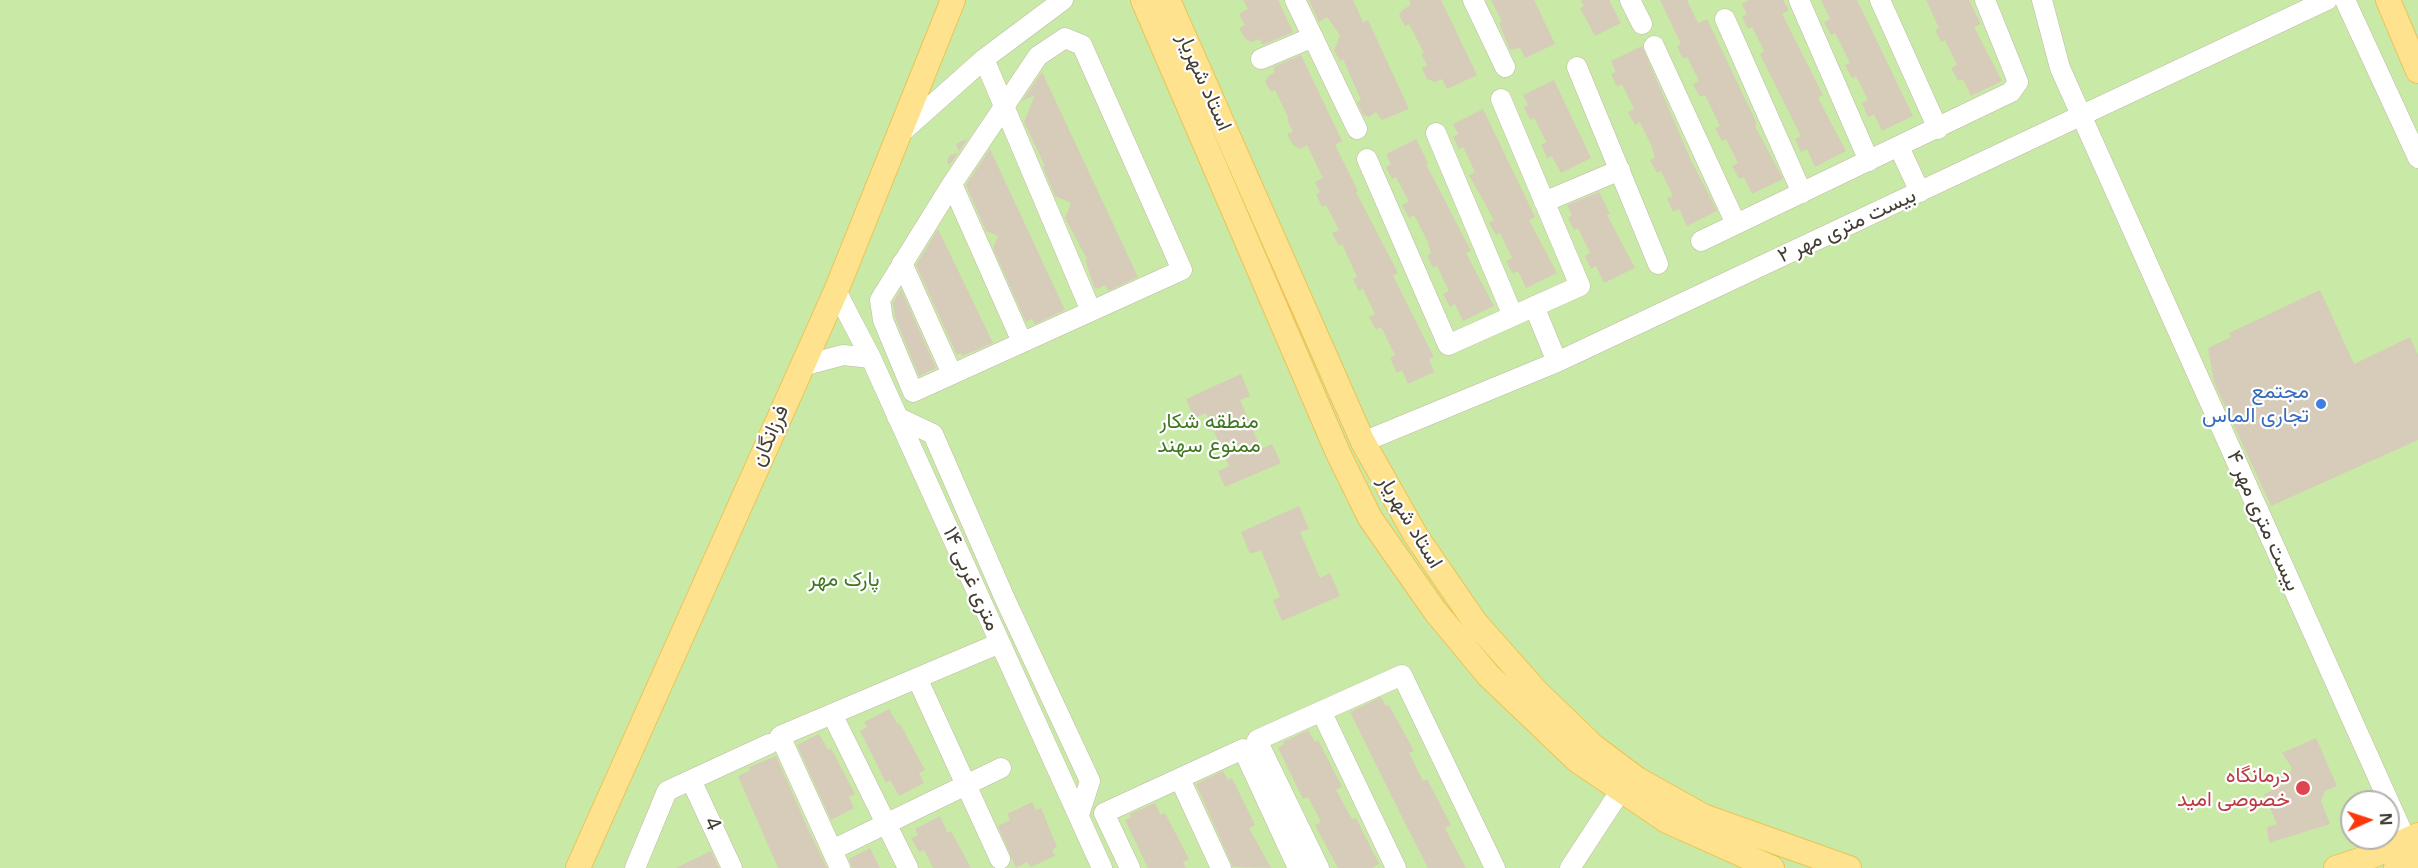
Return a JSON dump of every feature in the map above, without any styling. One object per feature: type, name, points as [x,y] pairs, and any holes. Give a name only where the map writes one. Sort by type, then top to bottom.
[{"type":"main road","name":"فرزانگان","points":[[578,868],[836,291],[902,132],[953,0]]},
{"type":"main road","name":"استاد شهریار","points":[[1143,0],[1338,453],[1370,518],[1435,611],[1488,675],[1578,761],[1667,821],[1772,868]]},
{"type":"main road","name":"استاد شهریار","points":[[1168,0],[1363,442],[1416,536],[1475,622],[1537,692],[1593,746],[1637,779],[1703,816],[1849,868]]},
{"type":"main road","points":[[2388,0],[2418,71]]},
{"type":"main road","points":[[1338,453],[1363,442]]},
{"type":"main road","points":[[2336,868],[2372,856],[2412,855]]},
{"type":"street","points":[[902,132],[984,59],[1063,0]]},
{"type":"street","points":[[1295,0],[1356,129]]},
{"type":"street","points":[[1473,0],[1505,67]]},
{"type":"street","points":[[1630,0],[1642,24]]},
{"type":"street","points":[[1799,0],[1869,161]]},
{"type":"street","points":[[1880,0],[1938,129]]},
{"type":"street","points":[[1701,241],[2011,92],[2018,82],[1985,0]]},
{"type":"street","name":"بیست متری مهر ۴","points":[[2042,0],[2060,68],[2412,855]]},
{"type":"street","name":"بیست متری مهر ۲","points":[[1363,442],[1557,362],[2327,0]]},
{"type":"street","points":[[2345,0],[2418,158]]},
{"type":"street","points":[[1725,19],[1802,193]]},
{"type":"street","points":[[1261,59],[1313,37]]},
{"type":"street","points":[[1065,38],[1082,45],[1182,270],[913,392],[883,320],[880,300],[952,184],[1004,107],[1038,56],[1065,38]]},
{"type":"street","points":[[1654,46],[1736,224]]},
{"type":"street","points":[[984,59],[1091,311]]},
{"type":"street","points":[[1577,67],[1658,264]]},
{"type":"street","points":[[1367,159],[1448,345],[1580,286],[1501,99]]},
{"type":"street","points":[[1436,133],[1513,316]]},
{"type":"street","points":[[1899,147],[1920,192]]},
{"type":"street","points":[[1544,202],[1620,170]]},
{"type":"street","points":[[952,184],[1022,342]]},
{"type":"street","points":[[902,263],[952,374]]},
{"type":"street","name":"۱۴ متری غربی","points":[[836,291],[870,358],[1102,868]]},
{"type":"street","points":[[1534,306],[1557,362]]},
{"type":"street","points":[[802,366],[843,356],[870,358]]},
{"type":"street","points":[[897,417],[933,434],[1005,599],[1090,781],[1079,815]]},
{"type":"street","points":[[840,868],[780,736],[1000,643]]},
{"type":"street","points":[[1318,868],[1257,740],[1322,713],[1402,675],[1495,868]]},
{"type":"street","points":[[917,678],[1000,859]]},
{"type":"street","points":[[1322,713],[1396,868]]},
{"type":"street","points":[[832,714],[908,868]]},
{"type":"street","points":[[635,868],[667,791],[769,744]]},
{"type":"street","points":[[1130,868],[1104,813],[1243,749],[1298,868]]},
{"type":"street","points":[[832,850],[1001,768]]},
{"type":"street","points":[[1180,779],[1221,868]]},
{"type":"street","name":"4","points":[[691,780],[732,868]]},
{"type":"street","points":[[1570,868],[1621,790]]},
{"type":"green space","name":"منطقه شکار ممنوع سهند","points":[[0,0],[2418,0],[2418,868],[0,868]]},
{"type":"building","points":[[1243,0],[1278,0],[1293,32],[1263,45],[1259,39],[1252,42],[1245,39],[1239,28],[1245,25],[1239,14],[1248,9]]},
{"type":"building","points":[[1309,0],[1353,0],[1363,22],[1368,20],[1409,109],[1382,120],[1376,112],[1369,117],[1363,115],[1357,102],[1361,100],[1343,59],[1340,61],[1334,50],[1340,35],[1327,17],[1319,22]]},
{"type":"building","points":[[1409,0],[1441,0],[1477,75],[1447,89],[1442,79],[1435,82],[1427,79],[1422,68],[1427,65],[1421,54],[1424,53],[1409,24],[1405,26],[1399,15],[1402,10],[1411,5]]},
{"type":"building","points":[[1491,0],[1534,0],[1555,44],[1525,58],[1520,48],[1510,50],[1499,23],[1502,22]]},
{"type":"building","points":[[1581,0],[1609,0],[1621,23],[1595,36],[1580,8],[1584,6]]},
{"type":"building","points":[[1660,0],[1687,0],[1698,23],[1707,19],[1757,124],[1755,126],[1783,179],[1752,194],[1744,177],[1739,179],[1732,166],[1738,163],[1726,139],[1722,141],[1715,128],[1720,126],[1705,95],[1700,97],[1693,84],[1699,81],[1687,57],[1683,59],[1677,46],[1681,44]]},
{"type":"building","points":[[1749,0],[1783,0],[1789,10],[1782,14],[1823,95],[1818,98],[1846,151],[1815,167],[1807,149],[1801,152],[1795,139],[1801,136],[1760,54],[1764,51],[1752,27],[1748,29],[1742,17],[1747,14],[1742,4]]},
{"type":"building","points":[[1821,0],[1857,0],[1913,116],[1882,131],[1874,114],[1868,117],[1862,103],[1868,100],[1856,76],[1852,78],[1845,65],[1850,63],[1835,33],[1831,35],[1824,22],[1830,19]]},
{"type":"building","points":[[1926,0],[1969,0],[1981,24],[1974,27],[2002,81],[1971,96],[1963,79],[1958,81],[1951,68],[1957,65],[1945,40],[1941,42],[1935,30],[1939,28]]},
{"type":"building","points":[[1642,46],[1690,158],[1717,211],[1687,226],[1679,209],[1673,212],[1667,198],[1673,196],[1661,171],[1657,173],[1650,160],[1655,158],[1652,147],[1640,122],[1635,125],[1628,112],[1634,109],[1622,84],[1617,87],[1611,74],[1616,72],[1611,61]]},
{"type":"building","points":[[1301,55],[1342,141],[1335,145],[1358,191],[1356,192],[1398,273],[1393,276],[1434,357],[1429,359],[1434,372],[1408,384],[1402,370],[1397,373],[1390,358],[1395,355],[1381,327],[1376,330],[1369,317],[1375,314],[1363,289],[1359,291],[1353,279],[1357,277],[1342,244],[1339,246],[1332,233],[1339,230],[1326,205],[1322,207],[1316,194],[1320,192],[1315,182],[1323,178],[1307,145],[1300,149],[1293,145],[1287,134],[1293,132],[1287,120],[1289,119],[1275,90],[1271,92],[1265,82],[1268,76],[1275,72],[1273,67]]},
{"type":"building","points":[[1042,72],[1138,277],[1108,291],[1105,285],[1098,289],[1094,287],[1085,260],[1087,259],[1065,218],[1071,203],[1055,196],[1043,167],[1045,166],[1024,122],[1035,95],[1022,101]]},
{"type":"building","points":[[1554,80],[1591,158],[1561,173],[1552,156],[1547,158],[1541,145],[1546,142],[1534,118],[1530,120],[1524,107],[1528,105],[1523,95]]},
{"type":"building","points":[[1483,109],[1535,217],[1529,220],[1557,273],[1526,288],[1518,271],[1513,274],[1506,261],[1512,258],[1500,233],[1496,235],[1489,223],[1494,220],[1469,175],[1475,172],[1463,147],[1459,149],[1453,137],[1458,134],[1453,124]]},
{"type":"building","points":[[968,138],[959,152],[956,144]]},
{"type":"building","points":[[1416,139],[1428,163],[1426,164],[1471,251],[1466,253],[1494,306],[1463,321],[1455,304],[1450,307],[1443,294],[1449,291],[1437,266],[1433,268],[1427,256],[1431,253],[1428,242],[1414,215],[1409,218],[1402,205],[1409,202],[1396,177],[1392,179],[1386,167],[1391,164],[1386,154]]},
{"type":"building","points":[[990,149],[1065,310],[1035,324],[1032,319],[1026,322],[993,248],[998,236],[986,231],[966,185]]},
{"type":"building","points":[[958,152],[949,166],[947,162],[949,156]]},
{"type":"building","points":[[1599,192],[1610,214],[1607,215],[1635,268],[1604,283],[1596,266],[1591,269],[1585,256],[1590,253],[1578,228],[1574,230],[1568,218],[1572,215],[1567,205]]},
{"type":"building","points":[[938,229],[993,343],[962,356],[961,353],[957,355],[916,265]]},
{"type":"building","points":[[901,289],[936,368],[919,376],[895,317],[893,303]]},
{"type":"building","name":"مجتمع تجاری الماس","points":[[2320,290],[2354,364],[2410,337],[2418,355],[2418,440],[2271,506],[2214,382],[2208,348],[2231,337],[2229,333]]},
{"type":"building","points":[[1241,374],[1250,396],[1240,400],[1261,449],[1272,444],[1281,463],[1225,487],[1218,471],[1229,466],[1206,413],[1194,418],[1186,399]]},
{"type":"building","points":[[1299,506],[1309,529],[1300,532],[1320,578],[1330,573],[1340,596],[1282,621],[1273,600],[1280,597],[1261,550],[1250,554],[1241,532]]},
{"type":"building","points":[[1381,697],[1386,706],[1389,705],[1414,751],[1409,753],[1423,781],[1427,779],[1451,825],[1445,828],[1466,868],[1428,868],[1404,821],[1350,712]]},
{"type":"building","points":[[889,709],[898,725],[900,724],[925,770],[919,773],[924,783],[899,796],[890,780],[886,783],[860,731],[867,727],[864,722]]},
{"type":"building","points":[[1308,730],[1315,742],[1318,740],[1342,787],[1336,790],[1352,819],[1356,818],[1379,864],[1372,868],[1338,868],[1315,825],[1321,822],[1308,797],[1303,799],[1278,748],[1284,744],[1283,742]]},
{"type":"building","points":[[819,734],[828,750],[831,748],[855,794],[849,797],[854,808],[831,820],[797,745]]},
{"type":"building","name":"درمانگاه خصوصی امید","points":[[2316,738],[2337,786],[2325,791],[2321,801],[2330,824],[2269,843],[2267,827],[2277,824],[2264,794],[2285,784],[2292,768],[2282,753]]},
{"type":"building","points":[[776,756],[827,868],[778,868],[738,776],[750,770],[749,767]]},
{"type":"building","points":[[1223,771],[1228,780],[1232,778],[1255,825],[1249,828],[1271,868],[1233,867],[1196,784]]},
{"type":"building","points":[[1032,802],[1036,810],[1041,808],[1057,847],[1052,850],[1055,856],[1031,867],[1027,862],[1016,868],[998,826],[1010,820],[1007,814]]},
{"type":"building","points":[[1155,803],[1161,815],[1165,813],[1189,859],[1183,862],[1186,868],[1148,868],[1125,820],[1131,817],[1130,814]]},
{"type":"building","points":[[940,816],[948,833],[951,831],[971,868],[933,868],[924,850],[919,852],[911,838],[918,835],[915,829]]},
{"type":"building","points":[[870,848],[880,868],[852,868],[849,859]]},
{"type":"building","points":[[711,851],[719,868],[676,868]]},
{"type":"place","name":"مجتمع تجاری الماس","points":[[2321,404]]},
{"type":"place","name":"درمانگاه خصوصی امید","points":[[2303,788]]},
{"type":"park label","name":"پارک مهر","points":[[844,580]]}]
